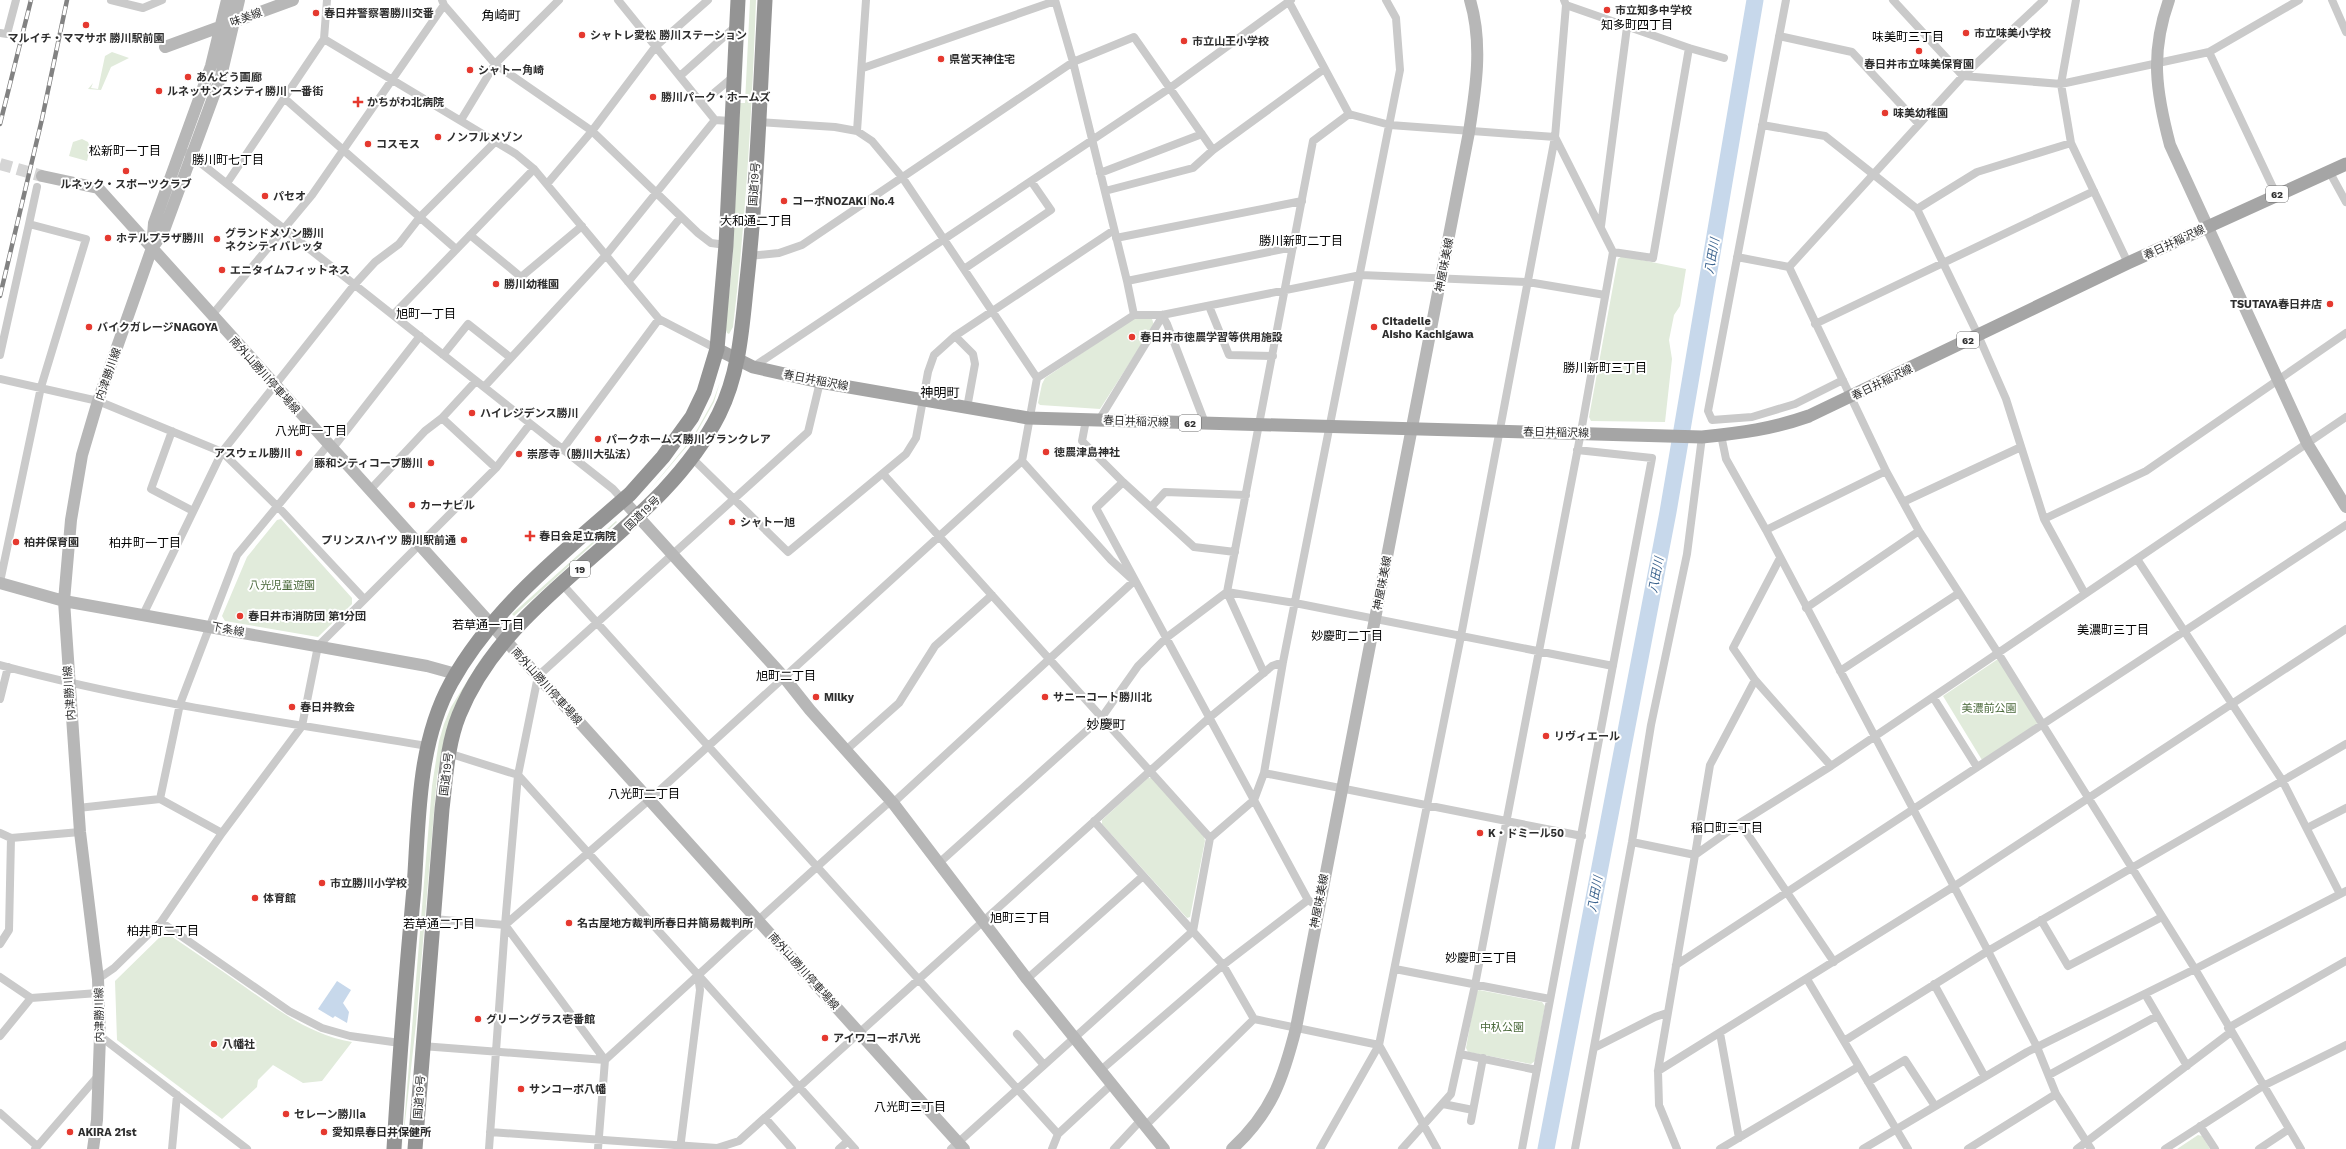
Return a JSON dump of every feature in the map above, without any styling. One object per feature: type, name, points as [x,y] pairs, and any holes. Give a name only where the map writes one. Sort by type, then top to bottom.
[{"type":"highway","name":"国道19号","points":[[394,1149],[400,1043],[427,746],[439,709],[456,674],[492,626],[524,589],[623,500],[649,474],[684,430],[704,392],[717,349],[726,245],[730,122],[738,0]]},
{"type":"highway","name":"国道19号","points":[[415,1149],[422,1046],[448,753],[454,729],[469,693],[482,672],[506,641],[539,605],[638,517],[692,458],[719,413],[738,360],[749,256],[759,122],[764,0]]},
{"type":"main road","name":"内津勝川線","points":[[94,1149],[100,1036],[98,979],[80,832],[68,682],[64,601],[70,520],[82,455],[98,401],[152,248],[154,223],[179,150],[211,66],[222,26],[227,0]]},
{"type":"main road","name":"内津勝川線","points":[[152,248],[163,233],[220,76],[236,21],[239,0]]},
{"type":"main road","name":"味美線","points":[[165,46],[294,0]]},
{"type":"main road","name":"神屋味美線","points":[[1232,1149],[1253,1127],[1275,1093],[1284,1073],[1296,1028],[1313,903],[1343,789],[1469,132],[1478,55],[1476,28],[1470,0]]},
{"type":"main road","points":[[2169,0],[2162,21],[2156,64],[2159,104],[2170,145],[2307,443],[2346,507]]},
{"type":"main road","name":"春日井稲沢線","points":[[717,349],[753,367],[820,382],[1028,418],[1412,430],[1581,432],[1697,436],[1756,432],[1783,425],[1851,397],[2128,263],[2276,194],[2346,164]]},
{"type":"main road","name":"南外山勝川停車場線","points":[[40,182],[98,188],[369,491],[760,921],[958,1147]]},
{"type":"main road","points":[[623,500],[783,676],[893,803],[1027,979],[1164,1149]]},
{"type":"main road","name":"下条線","points":[[0,583],[64,601],[427,666],[456,674]]},
{"type":"street","points":[[0,33],[7,34],[16,0]]},
{"type":"street","points":[[111,0],[143,8],[162,0]]},
{"type":"street","points":[[227,183],[324,39],[327,0]]},
{"type":"street","points":[[461,120],[495,64],[559,0]]},
{"type":"street","points":[[618,0],[715,120],[730,122]]},
{"type":"street","points":[[547,184],[592,131],[656,46],[708,0]]},
{"type":"street","points":[[857,131],[866,0]]},
{"type":"street","points":[[862,68],[1055,0],[1073,62],[1134,315]]},
{"type":"street","points":[[958,1147],[1044,1065],[1192,932],[1210,838],[1254,800],[1264,773],[1283,662],[1331,427],[1400,70],[1396,18],[1386,0]]},
{"type":"street","points":[[1786,0],[1708,411],[1712,420],[1752,417],[1795,404],[1843,380]]},
{"type":"street","points":[[1893,0],[1963,76],[2062,84],[2209,52],[2299,0]]},
{"type":"street","points":[[1789,267],[1963,76],[2044,0]]},
{"type":"street","points":[[2076,0],[2062,84],[2071,143],[2128,263]]},
{"type":"street","points":[[2332,0],[2346,32]]},
{"type":"street","points":[[753,367],[945,240],[1170,88],[1289,1],[1349,114],[1390,125],[1469,132],[1555,137]]},
{"type":"street","points":[[1320,1149],[1380,1045],[1461,636],[1555,137],[1565,2],[1627,27],[1724,58]]},
{"type":"street","points":[[212,315],[285,229],[343,151],[443,3],[495,64],[592,131],[710,243],[726,245]]},
{"type":"street","points":[[680,76],[737,25]]},
{"type":"street","points":[[1601,226],[1627,27]]},
{"type":"street","points":[[1779,36],[1852,52],[1919,124]]},
{"type":"street","points":[[749,256],[779,253],[802,245],[1073,62],[1134,38],[1213,150]]},
{"type":"street","points":[[324,39],[516,154],[534,169],[659,318],[717,349]]},
{"type":"street","points":[[1613,252],[1653,258],[1689,48]]},
{"type":"street","points":[[2209,52],[2276,194]]},
{"type":"street","points":[[1105,191],[1193,168],[1213,150],[1324,69]]},
{"type":"street","points":[[702,103],[733,77]]},
{"type":"street","points":[[284,98],[456,249]]},
{"type":"street","points":[[1264,673],[1227,592],[1286,291],[1313,141],[1349,114]]},
{"type":"street","points":[[484,387],[606,255],[715,120]]},
{"type":"street","points":[[759,122],[835,127],[857,131],[872,141],[886,155],[902,177],[1037,378]]},
{"type":"street","points":[[1762,125],[1825,136],[1917,209],[1978,335],[2006,399],[2044,519],[2085,594]]},
{"type":"street","points":[[1100,174],[1202,134]]},
{"type":"street","points":[[1402,1149],[1451,1094],[1474,985],[1505,819],[1578,450],[1613,252],[1555,137]]},
{"type":"street","points":[[143,615],[222,452],[276,386],[355,284],[375,262],[399,244],[420,217],[496,141]]},
{"type":"street","points":[[1917,209],[1977,172],[2071,143]]},
{"type":"street","points":[[179,150],[192,155],[613,489],[623,500]]},
{"type":"street","points":[[393,314],[534,169]]},
{"type":"street","points":[[2329,171],[2346,202]]},
{"type":"street","points":[[964,269],[1051,210],[1031,181]]},
{"type":"street","points":[[0,355],[29,224],[40,182]]},
{"type":"street","points":[[1815,324],[1943,261],[2094,191]]},
{"type":"street","points":[[692,458],[788,552],[884,475],[906,454],[916,438],[928,372],[934,355],[955,336],[1115,234],[1302,201]]},
{"type":"street","points":[[628,282],[682,217]]},
{"type":"street","points":[[0,583],[41,387],[86,239],[29,224]]},
{"type":"street","points":[[470,235],[521,277],[582,226]]},
{"type":"street","points":[[1127,281],[1293,248]]},
{"type":"street","points":[[1737,257],[1789,267]]},
{"type":"street","points":[[1789,267],[1886,471],[1919,531],[1998,653],[2162,917],[2301,1149]]},
{"type":"street","points":[[433,919],[504,925],[589,853],[1022,461],[1028,418],[1037,378],[1134,315],[1162,316],[1361,274],[1528,282],[1605,295]]},
{"type":"street","points":[[1209,306],[1229,355],[1273,356]]},
{"type":"street","points":[[1162,316],[1092,420],[1082,441],[1123,482],[1194,547],[1235,552]]},
{"type":"street","points":[[1162,316],[1167,324],[1205,423]]},
{"type":"street","points":[[562,450],[659,318]]},
{"type":"street","points":[[443,355],[468,324],[511,358]]},
{"type":"street","points":[[2044,519],[2146,471],[2277,378],[2346,333]]},
{"type":"street","points":[[160,799],[180,704],[237,555],[254,532],[278,507],[330,447],[420,336]]},
{"type":"street","points":[[955,336],[973,354],[975,364],[967,408]]},
{"type":"street","points":[[0,379],[98,401],[222,452],[278,507],[364,599]]},
{"type":"street","points":[[369,491],[425,431],[442,418],[476,381]]},
{"type":"street","points":[[489,1149],[504,925],[518,775],[538,676],[808,432],[820,382]]},
{"type":"street","points":[[1632,842],[1696,855],[1740,823],[1831,766],[1873,736],[1933,697],[2346,417]]},
{"type":"street","points":[[442,418],[496,468]]},
{"type":"street","points":[[98,979],[114,968],[161,922],[222,833],[302,726],[318,646],[496,468],[530,424]]},
{"type":"street","points":[[172,432],[150,488],[193,511]]},
{"type":"street","points":[[1721,435],[1726,459],[1766,530],[1912,810],[1988,951],[2037,1047],[2056,1094],[2089,1146]]},
{"type":"street","points":[[1575,1149],[1632,842],[1651,725],[1687,554],[1697,436]]},
{"type":"street","points":[[1903,502],[2021,447]]},
{"type":"street","points":[[1522,1149],[1652,458],[1578,450]]},
{"type":"street","points":[[1022,461],[1111,560],[1134,581]]},
{"type":"street","points":[[1766,530],[1886,471]]},
{"type":"street","points":[[884,475],[1151,770],[1210,838]]},
{"type":"street","points":[[1101,1070],[1223,965],[1313,903],[1254,800],[1134,581],[1096,508],[1123,482]]},
{"type":"street","points":[[1151,507],[1165,492],[1246,495]]},
{"type":"street","points":[[1676,965],[2346,525]]},
{"type":"street","points":[[1806,608],[1919,531]]},
{"type":"street","points":[[1780,558],[1733,648],[1754,680],[1831,766]]},
{"type":"street","points":[[1863,1149],[2037,1047],[2194,970],[2343,892],[2282,780],[2137,559]]},
{"type":"street","points":[[422,1046],[605,1060],[760,921],[817,866],[886,805],[893,803],[1134,581]]},
{"type":"street","points":[[562,584],[1058,1134]]},
{"type":"street","points":[[939,863],[1102,717],[1138,666],[1166,638],[1227,592],[1295,603],[1613,666]]},
{"type":"street","points":[[1840,671],[1959,593]]},
{"type":"street","points":[[846,750],[899,703],[935,646],[992,595]]},
{"type":"street","points":[[1658,1071],[1720,1034],[1953,887],[2346,629]]},
{"type":"street","points":[[490,1132],[599,1139],[680,1147],[717,1148],[739,1141],[1209,718],[1272,666],[1283,662]]},
{"type":"street","points":[[0,699],[4,666],[68,682],[180,704],[302,726],[427,746]]},
{"type":"street","points":[[1676,1149],[1659,1105],[1658,1071],[1667,1013],[1696,855],[1710,765],[1754,680]]},
{"type":"street","points":[[1933,697],[1977,767]]},
{"type":"street","points":[[1844,1041],[1988,951],[2346,744]]},
{"type":"street","points":[[448,753],[518,775],[698,976],[800,1086],[855,1149]]},
{"type":"street","points":[[1264,773],[1505,819],[1582,836]]},
{"type":"street","points":[[78,808],[160,799],[222,833]]},
{"type":"street","points":[[2307,828],[2346,808]]},
{"type":"street","points":[[1094,822],[1223,965],[1254,1019],[1380,1045],[1437,1149]]},
{"type":"street","points":[[1740,823],[1834,962]]},
{"type":"street","points":[[0,833],[11,838],[80,832]]},
{"type":"street","points":[[0,944],[10,930],[11,838]]},
{"type":"street","points":[[1027,979],[1143,876]]},
{"type":"street","points":[[2041,920],[2068,966],[2162,917]]},
{"type":"street","points":[[161,922],[289,1011],[322,1028],[350,1036],[400,1043]]},
{"type":"street","points":[[504,925],[605,1060],[598,1149]]},
{"type":"street","points":[[2077,1149],[2089,1146],[2229,1030],[2346,961]]},
{"type":"street","points":[[1395,969],[1550,999]]},
{"type":"street","points":[[680,1147],[700,990],[698,976]]},
{"type":"street","points":[[0,977],[31,998],[98,993]]},
{"type":"street","points":[[1806,979],[1908,1149]]},
{"type":"street","points":[[1934,984],[1985,1078]]},
{"type":"street","points":[[2145,994],[2187,1066]]},
{"type":"street","points":[[0,1036],[31,998]]},
{"type":"street","points":[[1594,1048],[1655,1016],[1667,1013]]},
{"type":"street","points":[[2049,1075],[2157,1016]]},
{"type":"street","points":[[1114,1149],[1254,1019]]},
{"type":"street","points":[[1017,1034],[1044,1065]]},
{"type":"street","points":[[1720,1034],[1739,1138]]},
{"type":"street","points":[[100,1036],[177,1095],[237,1146],[247,1149]]},
{"type":"street","points":[[2165,1149],[2263,1086],[2346,1046]]},
{"type":"street","points":[[1460,1054],[1537,1070]]},
{"type":"street","points":[[1471,1121],[1483,1058]]},
{"type":"street","points":[[1868,1082],[1905,1060],[1935,1106]]},
{"type":"street","points":[[1720,1149],[1858,1067]]},
{"type":"street","points":[[0,1113],[36,1147],[98,1076]]},
{"type":"street","points":[[1052,1149],[1058,1134],[1112,1084]]},
{"type":"street","points":[[1968,1149],[2056,1094]]},
{"type":"street","points":[[172,1149],[177,1095]]},
{"type":"street","points":[[1443,1104],[1473,1110]]},
{"type":"street","points":[[765,1118],[792,1149]]},
{"type":"street","points":[[2200,1126],[2215,1149]]},
{"type":"street","points":[[2260,1149],[2289,1129]]},
{"type":"street","points":[[839,1149],[848,1141]]},
{"type":"green space","points":[[750,0],[756,0],[748,164],[738,286],[733,327],[729,334],[727,333],[725,327],[732,268],[740,103],[745,103]]},
{"type":"green space","points":[[112,52],[129,58],[111,67],[101,90],[88,89],[93,83],[91,88],[98,89],[105,56]]},
{"type":"green space","points":[[82,139],[88,142],[90,148],[87,161],[69,156],[73,142]]},
{"type":"green space","points":[[1622,256],[1686,269],[1680,306],[1674,315],[1669,340],[1672,359],[1665,422],[1591,421],[1589,417],[1618,259]]},
{"type":"green space","points":[[1134,318],[1152,319],[1154,325],[1100,409],[1040,405],[1038,403],[1042,384],[1045,378]]},
{"type":"green space","points":[[720,382],[714,402],[693,439],[648,492],[693,437],[713,401]]},
{"type":"green space","name":"八光児童遊園","points":[[281,519],[352,598],[352,604],[318,637],[225,621],[222,616],[247,557],[277,520]]},
{"type":"green space","points":[[616,521],[617,522],[514,616],[512,614]]},
{"type":"green space","points":[[484,654],[454,708],[444,741],[437,777],[416,1024],[402,1149],[432,786],[439,741],[451,707]]},
{"type":"green space","name":"美濃前公園","points":[[1998,659],[2038,723],[1982,760],[1943,696]]},
{"type":"green space","points":[[1148,778],[1152,778],[1204,836],[1205,841],[1190,917],[1187,918],[1102,824],[1102,820]]},
{"type":"green space","points":[[165,932],[270,1005],[296,1021],[323,1034],[352,1042],[322,1081],[303,1083],[273,1065],[258,1080],[257,1087],[222,1119],[117,1040],[115,981]]},
{"type":"green space","name":"中杁公園","points":[[1479,990],[1542,1002],[1545,1006],[1535,1061],[1531,1064],[1468,1052],[1466,1048],[1476,992]]},
{"type":"green space","points":[[2198,1135],[2202,1136],[2210,1149],[2177,1149]]},
{"type":"water","points":[[337,981],[351,990],[343,1003],[349,1012],[347,1023],[335,1016],[333,1018],[318,1009]]},
{"type":"waterway","name":"八田川","points":[[1546,1149],[1668,512],[1755,0]]},
{"type":"tunnel","points":[[0,164],[42,176]]},
{"type":"railway","points":[[0,124],[31,0]]},
{"type":"railway","points":[[0,296],[42,119],[67,0]]},
{"type":"place","name":"市立知多中学校","points":[[1607,10]]},
{"type":"place","name":"春日井警察署勝川交番","points":[[316,13]]},
{"type":"place","name":"マルイチ・ママサポ 勝川駅前園","points":[[86,25]]},
{"type":"place","name":"市立味美小学校","points":[[1966,33]]},
{"type":"place","name":"シャトレ愛松 勝川ステーション","points":[[582,35]]},
{"type":"place","name":"市立山王小学校","points":[[1184,41]]},
{"type":"place","name":"春日井市立味美保育園","points":[[1919,51]]},
{"type":"place","name":"県営天神住宅","points":[[941,59]]},
{"type":"place","name":"シャトー角崎","points":[[470,70]]},
{"type":"place","name":"あんどう画廊","points":[[188,77]]},
{"type":"place","name":"ルネッサンスシティ勝川 一番街","points":[[159,91]]},
{"type":"place","name":"勝川パーク・ホームズ","points":[[653,97]]},
{"type":"place","name":"かちがわ北病院","points":[[358,102]]},
{"type":"place","name":"味美幼稚園","points":[[1885,113]]},
{"type":"place","name":"ノンフルメゾン","points":[[438,137]]},
{"type":"place","name":"コスモス","points":[[368,144]]},
{"type":"place","name":"ルネック・スポーツクラブ","points":[[126,171]]},
{"type":"place","name":"パセオ","points":[[265,196]]},
{"type":"place","name":"コーポNOZAKI No.4","points":[[784,201]]},
{"type":"place","name":"ホテルプラザ勝川","points":[[108,238]]},
{"type":"place","name":"グランドメゾン勝川 ネクシティバレッタ","points":[[217,239]]},
{"type":"place","name":"エニタイムフィットネス","points":[[222,270]]},
{"type":"place","name":"勝川幼稚園","points":[[496,284]]},
{"type":"place","name":"TSUTAYA春日井店","points":[[2330,304]]},
{"type":"place","name":"バイクガレージNAGOYA","points":[[89,327]]},
{"type":"place","name":"Citadelle Aisho Kachigawa","points":[[1374,327]]},
{"type":"place","name":"春日井市徳農学習等供用施設","points":[[1132,337]]},
{"type":"place","name":"ハイレジデンス勝川","points":[[472,413]]},
{"type":"place","name":"パークホームズ勝川グランクレア","points":[[598,439]]},
{"type":"place","name":"徳農津島神社","points":[[1046,452]]},
{"type":"place","name":"アスウェル勝川","points":[[299,453]]},
{"type":"place","name":"崇彦寺（勝川大弘法）","points":[[519,454]]},
{"type":"place","name":"藤和シティコープ勝川","points":[[431,463]]},
{"type":"place","name":"カーナビル","points":[[412,505]]},
{"type":"place","name":"シャトー旭","points":[[732,522]]},
{"type":"place","name":"春日会足立病院","points":[[530,536]]},
{"type":"place","name":"プリンスハイツ 勝川駅前通","points":[[464,540]]},
{"type":"place","name":"柏井保育園","points":[[16,542]]},
{"type":"place","name":"春日井市消防団 第1分団","points":[[240,616]]},
{"type":"place","name":"Milky","points":[[816,697]]},
{"type":"place","name":"サニーコート勝川北","points":[[1045,697]]},
{"type":"place","name":"春日井教会","points":[[292,707]]},
{"type":"place","name":"リヴィエール","points":[[1546,736]]},
{"type":"place","name":"K・ドミール50","points":[[1480,833]]},
{"type":"place","name":"市立勝川小学校","points":[[322,883]]},
{"type":"place","name":"体育館","points":[[255,898]]},
{"type":"place","name":"名古屋地方裁判所春日井簡易裁判所","points":[[569,923]]},
{"type":"place","name":"グリーングラス壱番館","points":[[478,1019]]},
{"type":"place","name":"アイワコーポ八光","points":[[825,1038]]},
{"type":"place","name":"八幡社","points":[[214,1044]]},
{"type":"place","name":"サンコーポ八幡","points":[[521,1089]]},
{"type":"place","name":"セレーン勝川a","points":[[286,1114]]},
{"type":"place","name":"AKIRA 21st","points":[[70,1132]]},
{"type":"place","name":"愛知県春日井保健所","points":[[324,1132]]},
{"type":"district","name":"角崎町","points":[[501,15]]},
{"type":"district","name":"知多町四丁目","points":[[1637,25]]},
{"type":"district","name":"味美町三丁目","points":[[1908,37]]},
{"type":"district","name":"松新町一丁目","points":[[125,151]]},
{"type":"district","name":"勝川町七丁目","points":[[228,160]]},
{"type":"district","name":"大和通二丁目","points":[[756,221]]},
{"type":"district","name":"勝川新町二丁目","points":[[1301,241]]},
{"type":"district","name":"旭町一丁目","points":[[426,314]]},
{"type":"district","name":"勝川新町三丁目","points":[[1605,368]]},
{"type":"district","name":"神明町","points":[[940,392]]},
{"type":"district","name":"八光町一丁目","points":[[311,431]]},
{"type":"district","name":"柏井町一丁目","points":[[145,543]]},
{"type":"district","name":"若草通一丁目","points":[[488,625]]},
{"type":"district","name":"美濃町三丁目","points":[[2113,630]]},
{"type":"district","name":"妙慶町二丁目","points":[[1347,636]]},
{"type":"district","name":"旭町二丁目","points":[[786,676]]},
{"type":"district","name":"妙慶町","points":[[1106,724]]},
{"type":"district","name":"八光町二丁目","points":[[644,794]]},
{"type":"district","name":"稲口町三丁目","points":[[1727,828]]},
{"type":"district","name":"旭町三丁目","points":[[1020,918]]},
{"type":"district","name":"若草通二丁目","points":[[439,924]]},
{"type":"district","name":"柏井町二丁目","points":[[163,931]]},
{"type":"district","name":"妙慶町三丁目","points":[[1481,958]]},
{"type":"district","name":"八光町三丁目","points":[[910,1107]]}]
